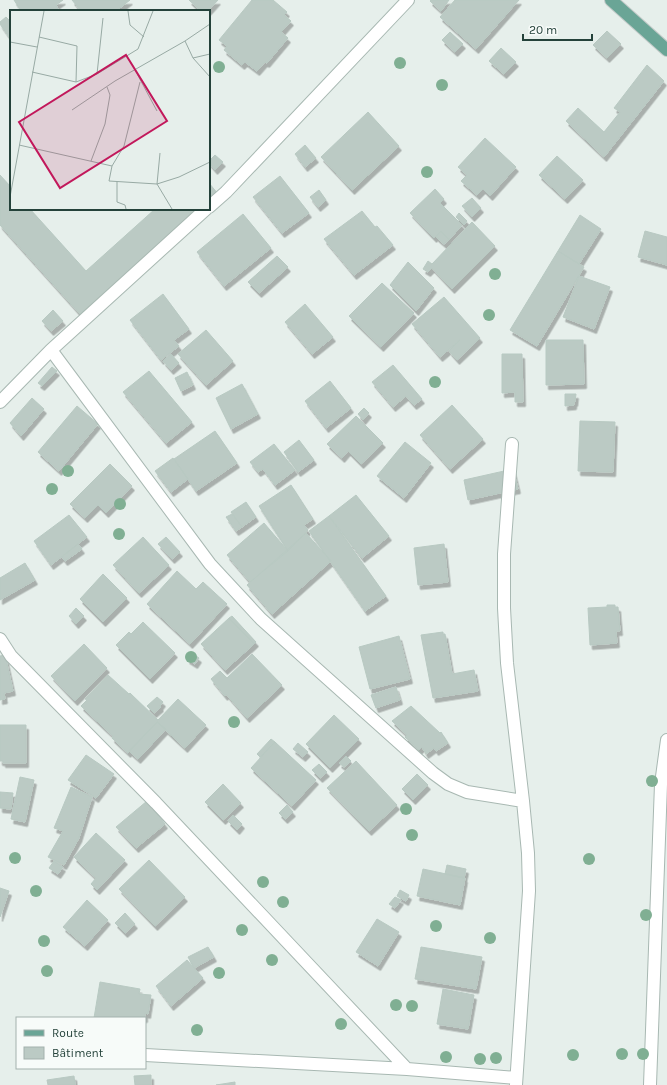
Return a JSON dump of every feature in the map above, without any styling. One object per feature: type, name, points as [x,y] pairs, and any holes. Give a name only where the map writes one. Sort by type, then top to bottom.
[{"type":"main road","points":[[611,0],[667,50]]},
{"type":"street","points":[[210,206],[231,186],[408,0]]},
{"type":"street","points":[[0,402],[51,350],[205,210]]},
{"type":"street","points":[[51,350],[210,564],[261,619],[433,773],[448,784],[467,792],[523,802]]},
{"type":"street","points":[[146,1055],[407,1069],[516,1082],[529,891],[528,853],[507,663],[504,608],[504,554],[512,444]]},
{"type":"street","points":[[0,639],[11,656],[156,803],[407,1069]]},
{"type":"street","points":[[650,1085],[667,740]]},
{"type":"building","points":[[14,0],[63,0],[56,5],[58,10],[20,10]]},
{"type":"building","points":[[72,0],[130,0],[117,10],[80,10]]},
{"type":"building","points":[[189,0],[218,0],[209,10],[200,10]]},
{"type":"building","points":[[252,0],[273,0],[287,12],[284,15],[291,21],[281,32],[288,38],[267,63],[265,62],[257,71],[245,62],[242,65],[224,50],[227,46],[219,40]]},
{"type":"building","points":[[449,0],[441,11],[430,1]]},
{"type":"building","points":[[455,0],[519,0],[476,49],[440,17]]},
{"type":"building","points":[[6,17],[10,21],[10,36],[0,24],[0,22]]},
{"type":"building","points":[[607,31],[621,44],[607,58],[593,45]]},
{"type":"building","points":[[450,32],[463,44],[455,52],[442,40]]},
{"type":"building","points":[[501,48],[516,62],[504,74],[489,61]]},
{"type":"building","points":[[647,65],[664,81],[604,157],[566,121],[578,108],[604,132],[620,112],[614,108]]},
{"type":"building","points":[[368,112],[399,146],[352,190],[321,157]]},
{"type":"building","points":[[485,138],[516,167],[490,196],[483,189],[477,195],[461,181],[467,175],[458,167]]},
{"type":"building","points":[[305,145],[316,158],[305,167],[295,154]]},
{"type":"building","points":[[215,155],[223,162],[215,170],[210,164],[210,160]]},
{"type":"building","points":[[557,156],[583,180],[565,199],[539,175]]},
{"type":"building","points":[[0,175],[10,186],[10,210],[31,210],[86,271],[154,210],[199,210],[80,314],[0,225]]},
{"type":"building","points":[[280,176],[309,213],[282,233],[253,197]]},
{"type":"building","points":[[210,184],[218,194],[210,200]]},
{"type":"building","points":[[435,189],[444,199],[440,203],[462,225],[449,240],[441,231],[434,238],[410,213]]},
{"type":"building","points":[[319,190],[326,200],[318,207],[310,197]]},
{"type":"building","points":[[472,198],[481,208],[472,217],[462,206]]},
{"type":"building","points":[[362,211],[393,245],[354,275],[324,239]]},
{"type":"building","points":[[459,213],[467,221],[464,225],[456,217]]},
{"type":"building","points":[[243,214],[271,248],[224,286],[197,252]]},
{"type":"building","points":[[580,215],[601,229],[579,264],[558,251]]},
{"type":"building","points":[[472,222],[495,246],[452,289],[432,268],[428,272],[423,269],[428,261],[432,264]]},
{"type":"building","points":[[441,231],[449,240],[444,244],[436,237]]},
{"type":"building","points":[[645,231],[667,237],[667,265],[638,257]]},
{"type":"building","points":[[558,251],[584,267],[537,346],[510,330]]},
{"type":"building","points":[[277,256],[288,267],[259,293],[248,282]]},
{"type":"building","points":[[408,262],[434,288],[416,311],[390,285]]},
{"type":"building","points":[[579,276],[610,287],[594,329],[563,317]]},
{"type":"building","points":[[382,283],[414,313],[381,347],[349,316]]},
{"type":"building","points":[[163,294],[189,329],[174,340],[179,346],[161,360],[130,320]]},
{"type":"building","points":[[444,297],[480,338],[457,360],[449,351],[460,340],[440,357],[412,324]]},
{"type":"building","points":[[305,304],[333,337],[312,354],[285,322]]},
{"type":"building","points":[[53,310],[63,321],[51,331],[42,321]]},
{"type":"building","points":[[206,330],[233,361],[206,385],[178,354]]},
{"type":"building","points":[[546,340],[583,340],[584,384],[546,385]]},
{"type":"building","points":[[171,354],[179,363],[171,370],[163,361]]},
{"type":"building","points":[[502,354],[522,354],[523,402],[515,402],[515,392],[502,393]]},
{"type":"building","points":[[393,365],[422,399],[414,405],[406,396],[393,407],[372,382]]},
{"type":"building","points":[[52,367],[57,371],[42,386],[38,383]]},
{"type":"building","points":[[149,371],[192,422],[166,443],[123,392]]},
{"type":"building","points":[[187,372],[193,385],[181,391],[175,378]]},
{"type":"building","points":[[330,381],[351,408],[326,428],[305,401]]},
{"type":"building","points":[[242,384],[258,414],[231,429],[216,398]]},
{"type":"building","points":[[565,394],[576,394],[574,405],[565,406]]},
{"type":"building","points":[[32,398],[44,409],[21,436],[10,423]]},
{"type":"building","points":[[452,405],[483,439],[450,469],[420,435]]},
{"type":"building","points":[[77,406],[98,424],[59,471],[38,452]]},
{"type":"building","points":[[364,408],[369,413],[363,420],[358,414]]},
{"type":"building","points":[[356,416],[383,443],[361,464],[348,451],[342,458],[327,444]]},
{"type":"building","points":[[580,421],[615,422],[613,472],[578,471]]},
{"type":"building","points":[[215,431],[237,463],[196,491],[174,459]]},
{"type":"building","points":[[299,440],[314,460],[298,472],[284,452]]},
{"type":"building","points":[[405,442],[431,463],[404,498],[377,476]]},
{"type":"building","points":[[274,444],[295,470],[275,485],[263,469],[258,472],[250,462]]},
{"type":"building","points":[[173,458],[188,479],[171,492],[155,471]]},
{"type":"building","points":[[110,464],[132,486],[106,513],[98,505],[85,518],[70,504]]},
{"type":"building","points":[[513,469],[518,489],[468,500],[464,480]]},
{"type":"building","points":[[291,485],[313,519],[304,525],[308,530],[288,551],[259,506]]},
{"type":"building","points":[[356,495],[389,536],[362,558],[329,516]]},
{"type":"building","points":[[246,502],[256,517],[242,527],[231,512]]},
{"type":"building","points":[[232,514],[242,527],[236,531],[226,517]]},
{"type":"building","points":[[69,515],[87,537],[51,565],[34,541]]},
{"type":"building","points":[[329,516],[386,596],[365,611],[309,531]]},
{"type":"building","points":[[264,523],[288,551],[250,582],[227,555]]},
{"type":"building","points":[[306,533],[331,561],[272,614],[247,585]]},
{"type":"building","points":[[143,537],[169,565],[139,593],[113,565]]},
{"type":"building","points":[[166,537],[180,552],[172,559],[158,544]]},
{"type":"building","points":[[78,544],[82,549],[65,561],[62,557]]},
{"type":"building","points":[[444,544],[448,582],[418,585],[414,548]]},
{"type":"building","points":[[25,563],[35,580],[0,600],[0,578]]},
{"type":"building","points":[[177,571],[196,589],[203,582],[227,604],[190,644],[147,604]]},
{"type":"building","points":[[103,574],[127,598],[103,622],[80,599]]},
{"type":"building","points":[[607,605],[615,605],[615,607],[618,607],[620,631],[616,631],[617,643],[590,645],[588,608],[607,607]]},
{"type":"building","points":[[76,608],[84,616],[76,624],[69,616]]},
{"type":"building","points":[[232,616],[256,642],[254,644],[229,618]]},
{"type":"building","points":[[229,618],[254,644],[225,670],[201,644]]},
{"type":"building","points":[[143,622],[175,653],[150,679],[116,645],[129,632],[131,634]]},
{"type":"building","points":[[443,632],[443,634],[445,634],[452,674],[474,670],[478,691],[433,698],[421,635]]},
{"type":"building","points":[[399,636],[410,679],[370,689],[359,647]]},
{"type":"building","points":[[84,644],[107,668],[75,701],[51,676]]},
{"type":"building","points":[[192,653],[199,658],[195,664],[187,659]]},
{"type":"building","points":[[252,654],[282,685],[247,718],[226,694],[225,696],[211,679],[220,671],[227,678]]},
{"type":"building","points":[[5,655],[13,691],[4,693],[5,699],[0,700],[0,656]]},
{"type":"building","points":[[108,675],[129,694],[130,693],[158,720],[178,699],[206,725],[185,748],[157,722],[128,753],[112,738],[113,736],[81,706],[87,700],[85,699]]},
{"type":"building","points":[[396,687],[400,700],[376,708],[371,695]]},
{"type":"building","points":[[157,697],[163,702],[160,706],[161,707],[154,713],[147,706]]},
{"type":"building","points":[[411,706],[440,733],[441,732],[448,743],[436,751],[434,748],[426,754],[422,747],[419,750],[405,737],[407,735],[392,721]]},
{"type":"building","points":[[334,715],[359,739],[330,768],[306,744]]},
{"type":"building","points":[[157,722],[166,729],[138,759],[129,751]]},
{"type":"building","points":[[0,725],[26,725],[26,763],[3,763],[3,761],[0,761]]},
{"type":"building","points":[[271,739],[275,742],[260,757],[257,754]]},
{"type":"building","points":[[275,742],[316,780],[292,806],[251,768]]},
{"type":"building","points":[[298,743],[308,752],[303,757],[293,749]]},
{"type":"building","points":[[86,755],[114,774],[96,798],[68,780]]},
{"type":"building","points":[[346,756],[351,761],[344,767],[339,763]]},
{"type":"building","points":[[356,761],[397,805],[369,831],[327,788]]},
{"type":"building","points":[[319,764],[327,772],[320,778],[312,770]]},
{"type":"building","points":[[417,774],[428,785],[413,800],[402,789]]},
{"type":"building","points":[[20,777],[34,780],[25,822],[11,819]]},
{"type":"building","points":[[223,784],[241,803],[223,820],[205,802]]},
{"type":"building","points":[[71,787],[92,797],[79,838],[64,865],[48,857],[63,831],[54,828]]},
{"type":"building","points":[[0,792],[13,793],[11,809],[0,808]]},
{"type":"building","points":[[147,801],[165,824],[136,848],[116,827]]},
{"type":"building","points":[[287,805],[293,812],[285,819],[279,813]]},
{"type":"building","points":[[233,815],[242,824],[237,830],[228,821]]},
{"type":"building","points":[[96,833],[125,860],[97,890],[91,884],[96,878],[74,857]]},
{"type":"building","points":[[149,860],[185,897],[155,926],[119,889]]},
{"type":"building","points":[[54,861],[63,867],[58,874],[49,868]]},
{"type":"building","points":[[447,865],[466,869],[464,878],[445,874]]},
{"type":"building","points":[[423,869],[465,878],[460,905],[417,896]]},
{"type":"building","points":[[0,888],[9,891],[0,917]]},
{"type":"building","points":[[400,890],[409,895],[406,901],[397,896]]},
{"type":"building","points":[[395,897],[401,900],[395,908],[389,904]]},
{"type":"building","points":[[87,900],[108,920],[85,946],[63,927]]},
{"type":"building","points":[[125,913],[135,924],[125,933],[115,923]]},
{"type":"building","points":[[377,919],[399,932],[378,966],[356,952]]},
{"type":"building","points":[[208,947],[214,957],[194,968],[188,957]]},
{"type":"building","points":[[421,947],[482,957],[476,989],[415,979]]},
{"type":"building","points":[[187,960],[203,978],[171,1006],[156,986]]},
{"type":"building","points":[[100,982],[140,989],[139,994],[151,995],[148,1014],[145,1013],[145,1017],[94,1017]]},
{"type":"building","points":[[443,989],[474,995],[468,1029],[437,1024]]},
{"type":"building","points":[[151,1075],[151,1085],[135,1085],[134,1076]]},
{"type":"building","points":[[74,1076],[75,1085],[48,1085],[47,1080]]},
{"type":"building","points":[[235,1082],[235,1085],[216,1085]]}]
